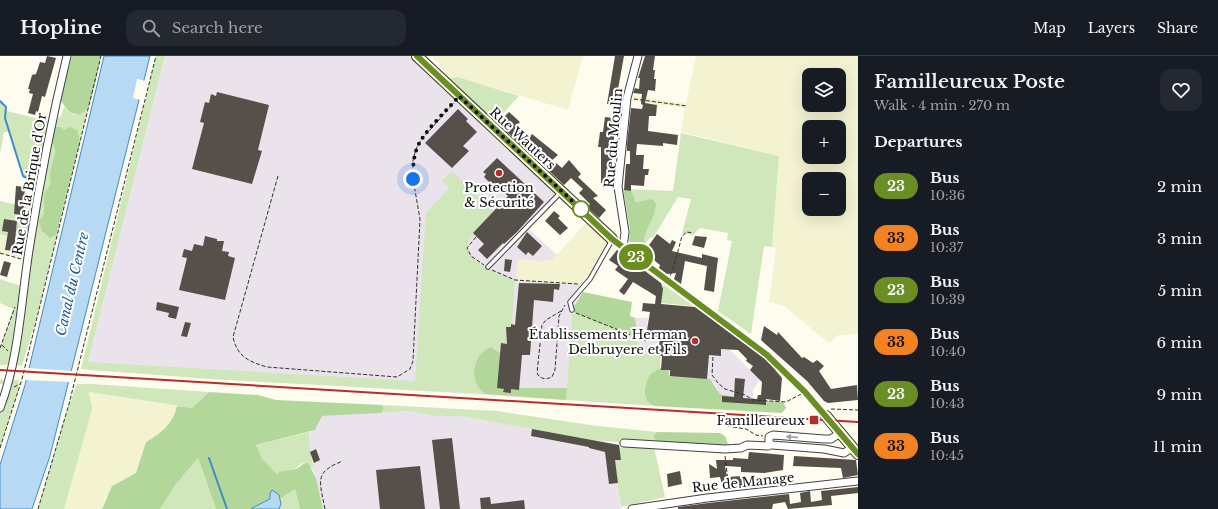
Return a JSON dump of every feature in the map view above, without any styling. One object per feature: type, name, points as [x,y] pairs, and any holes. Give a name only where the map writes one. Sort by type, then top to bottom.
[{"type":"street","name":"Rue de la Brique d'Or","points":[[0,408],[14,357],[27,260],[51,122],[68,56]]},
{"type":"street","name":"Rue Wauters","points":[[416,56],[612,239]]},
{"type":"street","name":"Rue du Moulin","points":[[623,248],[625,232],[618,187],[626,98],[638,56]]},
{"type":"street","points":[[827,415],[851,452]]},
{"type":"street","points":[[832,452],[828,445],[831,439],[840,433]]},
{"type":"street","points":[[831,439],[773,435],[769,438],[769,443],[772,445],[824,449],[832,452],[851,452]]},
{"type":"street","points":[[624,443],[725,448],[741,448],[747,445],[768,446]]},
{"type":"street","name":"Rue de Manage","points":[[632,509],[858,481]]},
{"type":"lane","points":[[488,267],[562,191]]},
{"type":"lane","points":[[572,310],[569,306],[571,299],[585,285],[594,273],[612,239]]},
{"type":"path","points":[[0,448],[22,379],[100,56]]},
{"type":"path","points":[[38,509],[69,404],[156,56]]},
{"type":"path","points":[[278,176],[233,337],[235,347],[252,362],[267,367],[397,377],[410,369],[413,361],[420,219],[415,194],[413,160],[416,149],[421,140],[459,96]]},
{"type":"path","points":[[626,98],[687,106]]},
{"type":"path","points":[[668,280],[673,271],[682,236],[687,232],[693,233]]},
{"type":"path","points":[[476,237],[467,248],[471,256],[488,267],[515,280],[585,285]]},
{"type":"path","points":[[0,253],[27,260]]},
{"type":"path","points":[[561,311],[555,370],[552,377],[544,379],[540,378],[537,372],[542,325],[546,320],[561,311],[571,299]]},
{"type":"path","points":[[0,348],[13,309],[22,303]]},
{"type":"path","points":[[572,310],[646,341]]},
{"type":"path","points":[[713,357],[712,375],[718,383],[725,389],[745,395],[753,400],[786,402],[805,392]]},
{"type":"path","points":[[827,415],[858,410]]},
{"type":"path","points":[[727,426],[746,429],[756,435],[769,438]]},
{"type":"path","points":[[725,448],[729,496]]},
{"type":"path","points":[[325,509],[320,483],[321,478],[326,468],[343,461]]},
{"type":"shaded area","points":[[165,56],[417,56],[494,129],[490,133],[559,197],[529,229],[557,255],[588,221],[588,279],[573,310],[575,313],[572,314],[566,400],[86,370]]},
{"type":"shaded area","points":[[635,318],[648,318],[646,334],[659,337],[658,351],[639,346]]},
{"type":"shaded area","points":[[721,348],[728,348],[760,380],[753,390],[753,400],[720,394],[714,383],[706,378],[708,353]]},
{"type":"shaded area","points":[[410,411],[433,416],[462,416],[612,443],[621,509],[323,509],[310,450],[309,432],[315,430],[322,416]]},
{"type":"green space","points":[[72,56],[101,56],[91,101],[85,110],[77,114],[73,114],[66,108],[60,99]]},
{"type":"green space","points":[[156,56],[165,56],[88,362],[415,381],[426,213],[449,188],[442,181],[452,171],[494,212],[467,243],[469,245],[467,248],[470,254],[481,264],[515,280],[510,344],[501,344],[500,353],[494,348],[474,376],[481,391],[485,394],[209,379],[81,369]]},
{"type":"green space","points":[[431,56],[583,56],[568,110],[458,77],[442,80],[439,77],[443,69]]},
{"type":"green space","points":[[696,56],[858,56],[858,334],[838,335],[829,343],[784,306],[769,302],[776,248],[772,247],[779,156],[681,132],[685,108],[632,101],[633,96],[686,103]]},
{"type":"green space","points":[[458,77],[519,96],[491,126],[442,80]]},
{"type":"green space","points":[[0,101],[3,103],[7,111],[51,122],[61,116],[64,107],[74,115],[79,114],[89,105],[37,316],[22,366],[17,365],[14,357],[7,365],[0,365],[0,348],[13,309],[0,303],[0,279],[24,287],[30,242],[0,234],[0,201],[36,209],[40,182],[26,179],[23,176],[9,132],[4,132],[0,154]]},
{"type":"green space","points":[[55,127],[60,127],[64,130],[70,127],[77,130],[80,142],[56,235],[50,238],[42,231],[39,221],[44,214],[44,195],[51,183],[50,172],[55,150],[51,135]]},
{"type":"green space","points":[[681,133],[779,156],[772,247],[764,246],[751,334],[718,311],[732,241],[727,240],[728,233],[700,228],[693,235],[682,233],[691,199],[678,197],[653,238],[651,237],[645,244],[645,235],[656,209],[656,203],[652,199],[635,202],[627,189],[673,191]]},
{"type":"green space","points":[[623,189],[632,192],[635,202],[652,199],[656,203],[656,209],[645,235],[645,244],[641,250],[629,241],[630,230]]},
{"type":"green space","points":[[591,218],[612,239],[585,285],[519,281],[516,275],[518,261],[521,259],[542,261],[553,259]]},
{"type":"green space","points":[[0,234],[30,242],[27,260],[0,253]]},
{"type":"green space","points":[[664,285],[693,306],[661,303],[662,293],[659,291]]},
{"type":"green space","points":[[583,292],[632,302],[630,316],[635,318],[638,338],[575,313],[572,310]]},
{"type":"green space","points":[[575,313],[638,338],[639,346],[661,351],[660,368],[650,374],[645,388],[645,397],[647,401],[655,406],[566,400],[572,314]]},
{"type":"green space","points":[[491,347],[500,353],[498,388],[567,388],[566,400],[485,394],[476,383],[474,369],[480,356]]},
{"type":"green space","points":[[660,368],[669,369],[669,375],[710,379],[720,394],[753,400],[783,402],[786,408],[782,413],[655,406],[647,401],[645,397],[645,388],[650,374]]},
{"type":"green space","points":[[0,379],[4,380],[7,385],[0,384]]},
{"type":"green space","points":[[14,380],[19,380],[18,391],[0,448],[0,408],[7,385]]},
{"type":"green space","points":[[77,384],[209,392],[192,408],[89,392],[92,409],[64,509],[38,509],[69,404]]},
{"type":"green space","points":[[89,392],[177,406],[175,416],[156,437],[146,442],[136,473],[106,497],[102,509],[64,509],[91,400]]},
{"type":"green space","points":[[209,392],[258,395],[276,400],[382,405],[384,409],[381,413],[322,416],[315,430],[256,445],[262,459],[277,474],[279,472],[295,469],[308,463],[316,478],[323,509],[300,509],[295,489],[280,499],[279,495],[252,509],[216,509],[198,458],[176,484],[160,509],[102,509],[112,486],[136,473],[146,442],[166,427],[173,417],[177,406],[192,408]]},
{"type":"green space","points":[[382,405],[497,411],[597,426],[657,432],[653,436],[657,444],[654,447],[665,497],[621,507],[613,455],[620,455],[618,442],[591,440],[462,416],[433,416],[410,411],[381,413],[384,409]]},
{"type":"green space","points":[[309,432],[310,450],[316,478],[313,469],[302,463],[294,469],[277,474],[262,460],[256,445]]},
{"type":"green space","points":[[657,432],[720,433],[725,436],[728,444],[725,449],[657,444],[653,436]]},
{"type":"green space","points":[[198,458],[216,509],[160,509],[176,484]]},
{"type":"green space","points":[[295,489],[300,509],[279,509],[280,499]]},
{"type":"water","name":"Canal du Centre","points":[[104,56],[150,56],[50,456],[32,509],[0,509],[0,465],[25,385]]},
{"type":"water","points":[[272,490],[279,495],[281,504],[279,509],[252,509],[270,499]]},
{"type":"pier","points":[[137,79],[146,81],[141,100],[133,98]]},
{"type":"pier","points":[[27,368],[73,371],[70,382],[24,380]]},
{"type":"building","points":[[47,56],[56,58],[45,97],[42,96],[38,112],[36,111],[35,115],[28,113],[33,94],[29,93],[30,89],[28,89],[32,75],[36,74],[40,62],[45,63]]},
{"type":"building","points":[[615,56],[624,56],[615,106],[607,104]]},
{"type":"building","points":[[645,56],[655,56],[653,70],[655,70],[654,79],[656,79],[655,91],[648,90],[645,103],[657,105],[656,116],[649,116],[648,131],[678,135],[677,145],[663,143],[663,146],[637,144],[636,155],[644,155],[643,169],[649,169],[648,175],[645,175],[644,186],[631,185],[631,191],[624,190],[626,164],[630,164],[630,151],[627,151],[627,144],[631,108],[642,109],[643,105],[641,104],[642,94],[633,93],[635,88],[639,89],[640,78],[638,78]]},
{"type":"building","points":[[217,92],[269,105],[258,150],[262,151],[252,184],[192,169],[204,123],[200,122],[205,102],[209,103],[211,94],[216,96]]},
{"type":"building","points":[[458,109],[468,119],[466,121],[477,132],[463,146],[469,151],[452,168],[425,143]]},
{"type":"building","points":[[509,112],[520,122],[517,125],[530,137],[532,134],[558,155],[551,161],[537,147],[534,149],[527,143],[523,147],[498,123]]},
{"type":"building","points":[[605,117],[613,118],[612,136],[614,136],[614,145],[609,180],[606,183],[601,183],[601,147],[598,147],[600,132],[603,132]]},
{"type":"building","points":[[497,158],[544,202],[517,232],[487,259],[478,250],[484,244],[473,233],[508,196],[494,183],[492,185],[484,177],[486,174],[483,172]]},
{"type":"building","points":[[569,160],[581,174],[578,177],[598,196],[593,198],[606,210],[599,218],[587,207],[590,204],[579,193],[583,189],[571,178],[564,185],[548,170],[556,163],[562,168]]},
{"type":"building","points":[[16,186],[25,187],[23,215],[14,214]]},
{"type":"building","points":[[554,211],[560,216],[558,218],[568,228],[560,235],[545,221]]},
{"type":"building","points":[[4,219],[17,221],[14,251],[5,250],[8,232],[2,231]]},
{"type":"building","points":[[527,232],[542,246],[533,256],[528,252],[526,255],[517,247]]},
{"type":"building","points":[[657,234],[670,244],[672,240],[676,242],[672,251],[702,258],[702,254],[718,258],[714,292],[704,290],[707,266],[685,261],[681,284],[674,279],[676,273],[667,274],[659,268],[660,265],[644,252]]},
{"type":"building","points":[[205,236],[217,239],[217,241],[224,241],[222,251],[229,252],[228,256],[235,258],[225,300],[179,290],[187,258],[182,257],[184,249],[192,251],[194,244],[203,246]]},
{"type":"building","points":[[695,236],[707,237],[704,248],[692,245]]},
{"type":"building","points":[[617,250],[661,283],[663,289],[661,304],[695,307],[766,359],[782,378],[780,401],[766,399],[766,405],[722,402],[722,396],[734,397],[735,378],[745,379],[743,398],[757,399],[758,395],[761,395],[762,382],[750,370],[753,366],[746,361],[747,359],[738,350],[721,349],[721,356],[709,355],[707,379],[670,376],[670,370],[661,370],[662,356],[658,356],[660,337],[646,336],[650,312],[642,311],[643,303],[655,304],[656,296],[633,282],[624,295],[619,291],[628,279],[615,270],[618,266],[609,260]]},
{"type":"building","points":[[505,259],[512,260],[510,272],[504,271]]},
{"type":"building","points":[[4,261],[11,263],[7,277],[0,275]]},
{"type":"building","points":[[519,283],[560,284],[559,290],[554,289],[553,302],[534,300],[530,355],[522,355],[519,390],[511,389],[511,393],[503,392],[504,389],[497,388],[501,343],[507,344],[506,327],[511,327],[511,324],[515,325]]},
{"type":"building","points":[[157,302],[179,307],[176,319],[168,317],[169,313],[156,310]]},
{"type":"building","points":[[185,322],[191,323],[187,337],[181,336]]},
{"type":"building","points":[[764,326],[777,335],[778,332],[802,358],[804,357],[813,363],[817,360],[824,366],[819,371],[831,389],[857,385],[858,400],[828,403],[824,401],[807,381],[761,340]]},
{"type":"building","points":[[532,429],[619,445],[621,460],[615,460],[618,483],[609,484],[605,452],[589,447],[531,436]]},
{"type":"building","points":[[452,438],[460,509],[440,509],[432,440]]},
{"type":"building","points":[[316,449],[320,460],[314,463],[310,452]]},
{"type":"building","points":[[749,452],[784,455],[783,470],[764,473],[741,472],[741,467],[725,466],[727,477],[742,476],[742,488],[723,488],[720,477],[710,478],[709,464],[717,469],[716,460],[733,460],[733,458],[748,459]]},
{"type":"building","points":[[794,456],[856,460],[858,475],[843,478],[841,468],[793,466]]},
{"type":"building","points":[[420,466],[425,509],[380,509],[376,470]]},
{"type":"building","points":[[680,471],[682,484],[668,487],[667,474]]},
{"type":"building","points":[[858,487],[858,493],[831,496],[832,505],[788,509],[785,502],[773,504],[772,509],[678,509],[678,507],[789,494],[790,504],[801,502],[800,493],[810,491],[811,502],[822,500],[821,491]]},
{"type":"building","points":[[490,497],[491,504],[524,500],[525,509],[481,509],[480,498]]},
{"type":"waterway","points":[[0,101],[6,107],[5,118],[23,176],[31,180]]},
{"type":"waterway","points":[[209,458],[227,509]]},
{"type":"railway","points":[[0,370],[858,422]]},
{"type":"bus line","name":"23","points":[[417,56],[612,239],[767,355],[805,392],[858,454]]},
{"type":"place","name":"Protection & Sécurité","points":[[499,173]]},
{"type":"place","name":"Établissements Herman Delbruyere et Fils","points":[[695,341]]},
{"type":"place","name":"Familleureux","points":[[814,420]]},
{"type":"route","points":[[413,179],[413,160],[416,149],[421,140],[459,96],[581,209]]}]
